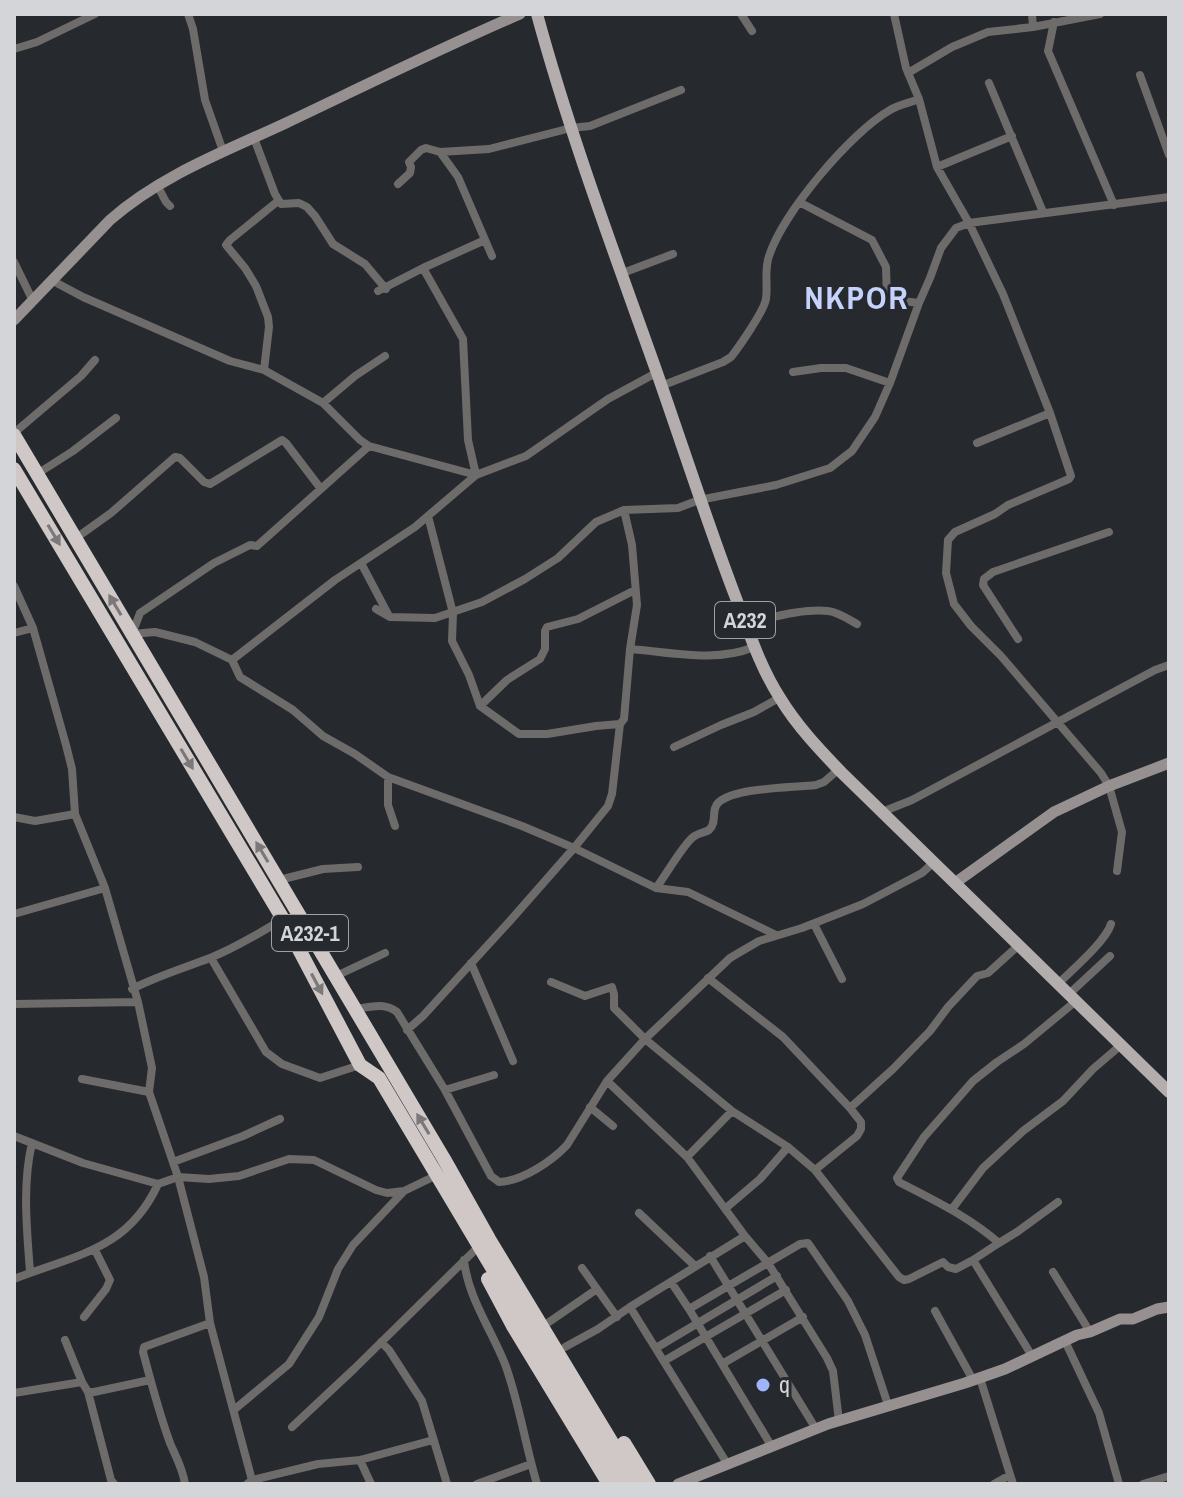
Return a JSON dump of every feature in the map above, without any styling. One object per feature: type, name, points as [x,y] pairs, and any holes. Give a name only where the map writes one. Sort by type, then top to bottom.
[{"type":"highway","name":"A232-1","points":[[14,434],[336,976],[437,1168]]},
{"type":"highway","name":"A232-1","points":[[14,469],[283,919],[360,1065],[379,1078],[437,1168],[489,1239],[601,1437],[621,1484]]},
{"type":"highway","points":[[437,1168],[469,1256],[609,1484]]},
{"type":"highway","points":[[437,1168],[484,1218],[649,1484]]},
{"type":"highway","name":"A232-1","points":[[601,1437],[637,1484]]},
{"type":"main road","points":[[14,320],[110,220],[157,185],[223,151],[520,14]]},
{"type":"main road","name":"A232","points":[[537,14],[571,128],[699,500],[754,647],[779,698],[801,729],[839,769],[1169,1090]]},
{"type":"main road","points":[[955,883],[1054,812],[1169,763]]},
{"type":"main road","points":[[678,1484],[816,1429],[1005,1369],[1077,1335],[1120,1319],[1133,1319],[1169,1307]]},
{"type":"street","points":[[14,49],[37,42],[95,14]]},
{"type":"street","points":[[188,14],[205,100],[223,151]]},
{"type":"street","points":[[741,14],[752,31]]},
{"type":"street","points":[[894,14],[908,73],[919,99],[937,167],[969,223],[1003,294],[1071,476],[955,532],[948,540],[946,573],[954,604],[1109,786],[1122,832],[1117,871]]},
{"type":"street","points":[[1032,14],[1033,27]]},
{"type":"street","points":[[908,73],[952,47],[988,32],[1100,14]]},
{"type":"street","points":[[1054,22],[1048,51],[1114,205]]},
{"type":"street","points":[[1140,75],[1169,155]]},
{"type":"street","points":[[989,83],[1043,212]]},
{"type":"street","points":[[398,184],[410,173],[409,162],[426,148],[440,152],[489,149],[590,126],[681,90]]},
{"type":"street","points":[[232,660],[335,580],[415,527],[476,475],[526,456],[608,399],[658,379],[723,362],[737,350],[766,301],[767,261],[773,244],[799,202],[839,153],[860,133],[890,109],[919,99]]},
{"type":"street","points":[[937,167],[1012,136]]},
{"type":"street","points":[[254,138],[278,201],[284,205],[299,203],[307,207],[333,244],[365,264],[382,290],[485,240]]},
{"type":"street","points":[[440,152],[458,177],[492,256]]},
{"type":"street","points":[[157,185],[170,206]]},
{"type":"street","points":[[376,609],[390,617],[435,618],[453,613],[482,602],[525,579],[558,558],[596,522],[624,510],[678,508],[699,500],[776,485],[830,468],[852,451],[875,417],[941,248],[956,228],[969,223],[1043,212],[1169,197]]},
{"type":"street","points":[[264,370],[268,317],[256,286],[226,245],[278,201]]},
{"type":"street","points":[[799,202],[872,240],[886,267],[887,299],[919,303]]},
{"type":"street","points":[[620,274],[673,254]]},
{"type":"street","points":[[14,262],[33,301]]},
{"type":"street","points":[[423,268],[463,339],[468,440],[476,475]]},
{"type":"street","points":[[53,281],[230,361],[264,370],[323,403],[369,446],[476,475]]},
{"type":"street","points":[[323,403],[385,356]]},
{"type":"street","points":[[14,434],[95,360]]},
{"type":"street","points":[[793,372],[846,368],[890,383]]},
{"type":"street","points":[[977,443],[1050,413]]},
{"type":"street","points":[[37,474],[116,418]]},
{"type":"street","points":[[76,538],[111,513],[175,457],[210,484],[282,440],[321,489]]},
{"type":"street","points":[[369,446],[257,546],[250,545],[214,563],[140,613],[132,634],[155,632],[182,638],[232,660],[240,677],[293,710],[323,736],[388,777],[522,826],[656,888],[688,892],[776,935]]},
{"type":"street","points":[[407,1030],[471,963],[608,806],[620,724],[624,719],[637,605],[632,545],[624,510]]},
{"type":"street","points":[[428,516],[453,613],[452,641],[480,706],[519,734],[547,734],[620,724]]},
{"type":"street","points":[[1018,639],[983,585],[984,579],[993,572],[1109,532]]},
{"type":"street","points":[[361,563],[390,617]]},
{"type":"street","points":[[14,586],[33,628],[72,769],[75,814],[105,888],[138,1002],[152,1068],[149,1092],[178,1177],[204,1277],[210,1323],[235,1409],[251,1483],[318,1464],[360,1460],[433,1440]]},
{"type":"street","points":[[480,706],[507,680],[540,659],[545,649],[547,627],[578,619],[635,590]]},
{"type":"street","points":[[746,623],[831,611],[857,624]]},
{"type":"street","points":[[14,633],[33,628]]},
{"type":"street","points":[[630,649],[701,655],[742,652],[754,647]]},
{"type":"street","points":[[240,677],[242,651]]},
{"type":"street","points":[[882,812],[912,800],[1169,665]]},
{"type":"street","points":[[674,747],[779,698]]},
{"type":"street","points":[[656,888],[692,838],[712,826],[715,808],[720,801],[751,791],[816,785],[839,769]]},
{"type":"street","points":[[388,777],[388,805],[395,826]]},
{"type":"street","points":[[14,817],[35,821],[75,814]]},
{"type":"street","points":[[355,1009],[382,1005],[397,1012],[445,1090],[491,1176],[499,1182],[506,1182],[547,1164],[567,1145],[607,1081],[645,1039],[730,958],[759,941],[814,924],[894,889],[922,873],[934,862]]},
{"type":"street","points":[[279,880],[323,869],[358,867]]},
{"type":"street","points":[[14,914],[105,888]]},
{"type":"street","points":[[132,989],[211,958],[283,919]]},
{"type":"street","points":[[814,924],[842,979]]},
{"type":"street","points":[[1058,984],[1103,938],[1111,924]]},
{"type":"street","points":[[850,1108],[921,1040],[977,976],[988,973],[1019,945]]},
{"type":"street","points":[[336,976],[385,953]]},
{"type":"street","points":[[999,1243],[983,1228],[899,1182],[897,1178],[924,1137],[973,1081],[1024,1044],[1073,998],[1110,956]]},
{"type":"street","points":[[211,958],[266,1052],[282,1064],[320,1078],[360,1065]]},
{"type":"street","points":[[471,963],[513,1061]]},
{"type":"street","points":[[708,978],[783,1037],[861,1122],[857,1136],[815,1170]]},
{"type":"street","points":[[551,982],[585,996],[612,987],[614,1008],[645,1039],[732,1111],[788,1147],[815,1170],[904,1280],[943,1262],[956,1269],[1017,1232],[1058,1202]]},
{"type":"street","points":[[14,1004],[138,1002]]},
{"type":"street","points":[[952,1209],[983,1168],[1023,1131],[1063,1101],[1121,1045]]},
{"type":"street","points":[[445,1090],[494,1075]]},
{"type":"street","points":[[82,1079],[149,1092]]},
{"type":"street","points":[[607,1081],[687,1157],[777,1276],[833,1371],[839,1421]]},
{"type":"street","points":[[590,1107],[613,1126]]},
{"type":"street","points":[[687,1157],[732,1111]]},
{"type":"street","points":[[173,1162],[280,1119]]},
{"type":"street","points":[[14,1136],[83,1163],[158,1184],[178,1177],[209,1179],[239,1176],[289,1159],[314,1160],[376,1190],[387,1193],[404,1191]]},
{"type":"street","points":[[30,1272],[27,1184],[32,1143]]},
{"type":"street","points":[[726,1208],[760,1179],[788,1147]]},
{"type":"street","points":[[235,1409],[289,1364],[319,1317],[338,1269],[353,1245],[404,1191],[437,1168]]},
{"type":"street","points":[[14,1279],[95,1250],[125,1231],[150,1203],[158,1184]]},
{"type":"street","points":[[639,1213],[695,1266]]},
{"type":"street","points":[[565,1347],[745,1236]]},
{"type":"street","points":[[689,1309],[800,1244],[808,1243],[848,1301],[865,1335],[888,1405]]},
{"type":"street","points":[[84,1317],[110,1280],[95,1250]]},
{"type":"street","points":[[292,1427],[469,1256]]},
{"type":"street","points":[[469,1256],[466,1279],[505,1364],[537,1484]]},
{"type":"street","points":[[710,1256],[816,1429]]},
{"type":"street","points":[[973,1260],[1032,1356]]},
{"type":"street","points":[[582,1268],[617,1317]]},
{"type":"street","points":[[1053,1272],[1090,1332]]},
{"type":"street","points":[[656,1348],[777,1276]]},
{"type":"street","points":[[671,1282],[772,1447]]},
{"type":"street","points":[[549,1322],[597,1289]]},
{"type":"street","points":[[664,1361],[786,1290]]},
{"type":"street","points":[[630,1307],[728,1465]]},
{"type":"street","points":[[935,1311],[977,1379],[1011,1480],[994,1484]]},
{"type":"street","points":[[722,1364],[803,1317]]},
{"type":"street","points":[[185,1484],[143,1352],[144,1347],[210,1323]]},
{"type":"street","points":[[65,1340],[88,1392],[111,1483]]},
{"type":"street","points":[[1065,1341],[1099,1413],[1119,1484]]},
{"type":"street","points":[[381,1342],[422,1401],[447,1484]]},
{"type":"street","points":[[88,1392],[150,1380]]},
{"type":"street","points":[[14,1393],[82,1382]]},
{"type":"street","points":[[360,1460],[371,1484]]},
{"type":"street","points":[[477,1484],[531,1464]]},
{"type":"street","points":[[1143,1484],[1169,1476]]},
{"type":"place","name":"q","points":[[763,1385]]},
{"type":"district","name":"NKPOR","points":[[857,298]]}]
